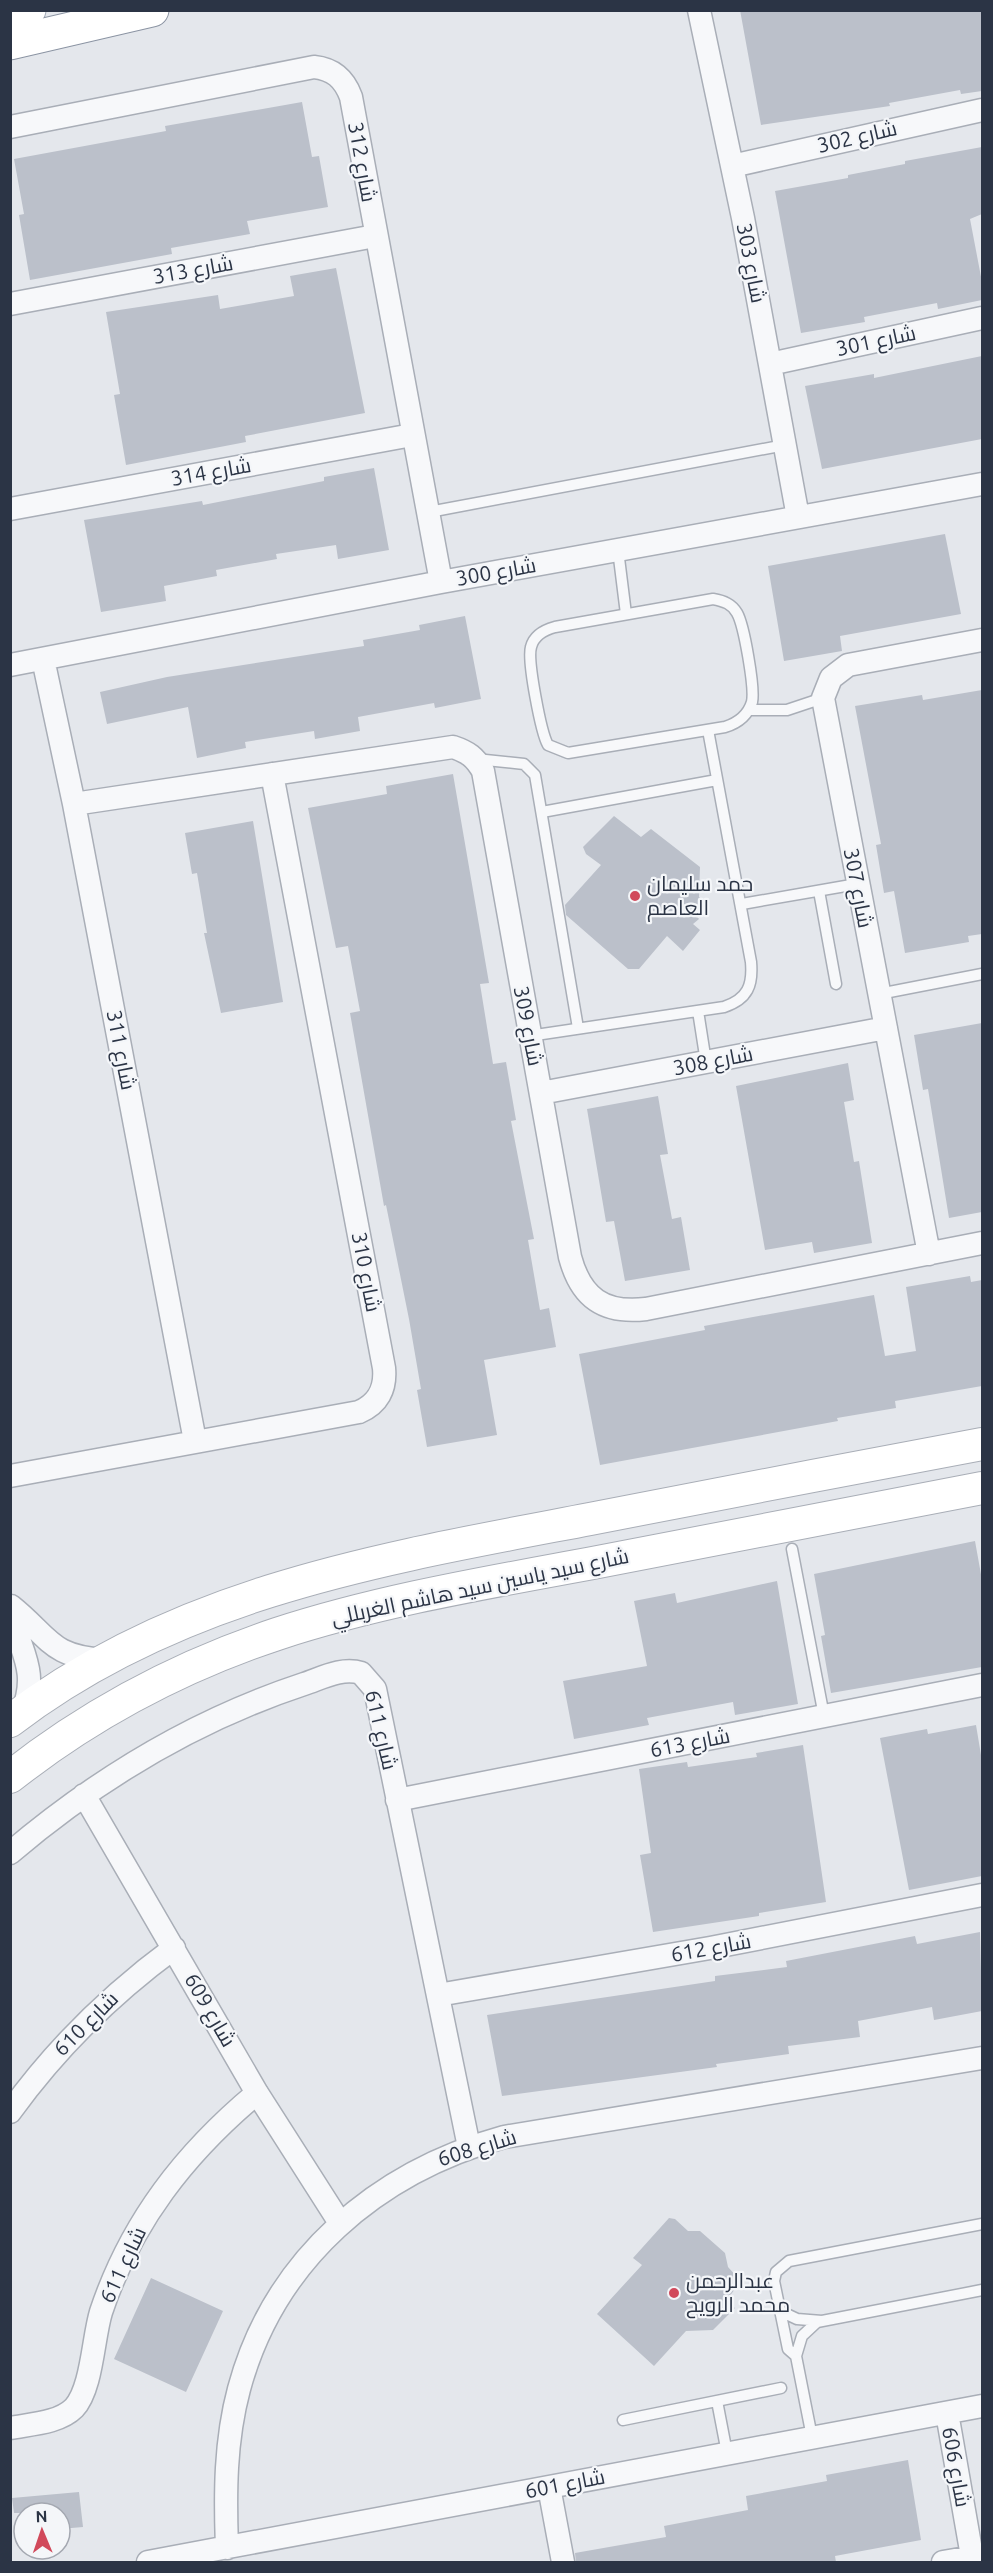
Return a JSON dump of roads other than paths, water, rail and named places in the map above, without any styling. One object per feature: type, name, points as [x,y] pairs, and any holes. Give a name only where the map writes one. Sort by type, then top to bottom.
[{"type":"main road","points":[[10,14],[29,10]]},
{"type":"main road","points":[[10,43],[152,10]]},
{"type":"street","name":"شارع 303","points":[[699,10],[732,166],[798,517]]},
{"type":"street","name":"شارع 312","points":[[10,127],[304,68],[324,68],[342,78],[351,97],[441,582]]},
{"type":"street","name":"شارع 302","points":[[732,166],[982,110]]},
{"type":"street","name":"شارع 313","points":[[10,304],[375,236]]},
{"type":"street","name":"شارع 301","points":[[770,364],[982,318]]},
{"type":"street","name":"شارع 314","points":[[10,509],[412,435]]},
{"type":"street","name":"شارع 300","points":[[10,665],[441,582],[982,484]]},
{"type":"street","points":[[824,698],[831,678],[848,665],[982,640]]},
{"type":"street","name":"شارع 311","points":[[43,659],[74,804],[195,1442]]},
{"type":"street","name":"شارع 307","points":[[824,698],[857,884],[929,1254]]},
{"type":"street","points":[[74,804],[453,747],[466,751],[476,759]]},
{"type":"street","name":"شارع 309","points":[[476,759],[483,771],[529,1036],[575,1277],[588,1294],[604,1306],[625,1311],[646,1309],[982,1244]]},
{"type":"street","name":"شارع 310","points":[[10,1476],[359,1412],[375,1402],[384,1386],[384,1368],[272,774]]},
{"type":"street","name":"شارع 308","points":[[541,1093],[886,1028]]},
{"type":"street","name":"شارع سيد ياسين سيد هاشم الغربللي","points":[[16,1717],[106,1660],[196,1616],[304,1579],[461,1544],[982,1444]]},
{"type":"street","name":"شارع سيد ياسين سيد هاشم الغربللي","points":[[10,1777],[72,1731],[150,1687],[235,1649],[312,1623],[472,1586],[982,1488]]},
{"type":"street","points":[[304,1579],[302,1607],[312,1623]]},
{"type":"street","points":[[11,1606],[54,1646],[79,1657],[106,1660]]},
{"type":"street","points":[[11,1606],[28,1664],[29,1689],[16,1717]]},
{"type":"street","name":"شارع 611","points":[[10,1852],[84,1795],[168,1743],[213,1720],[338,1673],[353,1671],[367,1677],[375,1689],[469,2147]]},
{"type":"street","name":"شارع 613","points":[[398,1800],[982,1685]]},
{"type":"street","name":"شارع 609","points":[[84,1795],[174,1947],[256,2093],[340,2223]]},
{"type":"street","name":"شارع 612","points":[[438,1995],[721,1946],[982,1895]]},
{"type":"street","name":"شارع 610","points":[[10,2112],[44,2068],[83,2024],[119,1990],[174,1947]]},
{"type":"street","name":"شارع 608","points":[[227,2548],[228,2453],[232,2419],[248,2360],[260,2332],[287,2286],[340,2223],[401,2178],[469,2147],[531,2132],[761,2097],[982,2058]]},
{"type":"street","name":"شارع 611","points":[[10,2428],[57,2419],[74,2408],[84,2391],[100,2315],[111,2283],[138,2227],[173,2175],[199,2146],[256,2093]]},
{"type":"street","name":"شارع 601","points":[[148,2562],[982,2406]]},
{"type":"street","name":"شارع 606","points":[[943,2562],[973,2560],[947,2413]]},
{"type":"street","points":[[549,2487],[563,2562]]},
{"type":"lane","points":[[429,512],[785,445]]},
{"type":"lane","points":[[618,550],[626,614]]},
{"type":"lane","points":[[714,599],[732,607],[740,618],[753,693],[749,710],[732,725],[568,753],[548,745],[542,732],[530,662],[531,646],[540,633],[555,627],[714,599]]},
{"type":"lane","points":[[749,710],[787,710],[824,698]]},
{"type":"lane","points":[[529,1036],[734,1004],[749,990],[752,971],[742,904],[708,729]]},
{"type":"lane","points":[[476,759],[516,762],[530,768],[537,782],[579,1028]]},
{"type":"lane","points":[[542,812],[717,780]]},
{"type":"lane","points":[[742,904],[857,884]]},
{"type":"lane","points":[[819,891],[836,984]]},
{"type":"lane","points":[[879,994],[982,974]]},
{"type":"lane","points":[[698,1011],[706,1062]]},
{"type":"lane","points":[[792,1549],[824,1716]]},
{"type":"lane","points":[[796,2356],[788,2349],[774,2281],[776,2272],[789,2261],[982,2224]]},
{"type":"lane","points":[[780,2311],[797,2319],[822,2321],[982,2290]]},
{"type":"lane","points":[[812,2437],[796,2356],[802,2336],[822,2321]]},
{"type":"lane","points":[[623,2420],[781,2388]]},
{"type":"lane","points":[[717,2401],[727,2453]]},
{"type":"place","name":"حمد سليمان العاصم","points":[[635,896]]},
{"type":"place","name":"عبدالرحمن محمد الرويح","points":[[674,2293]]}]
